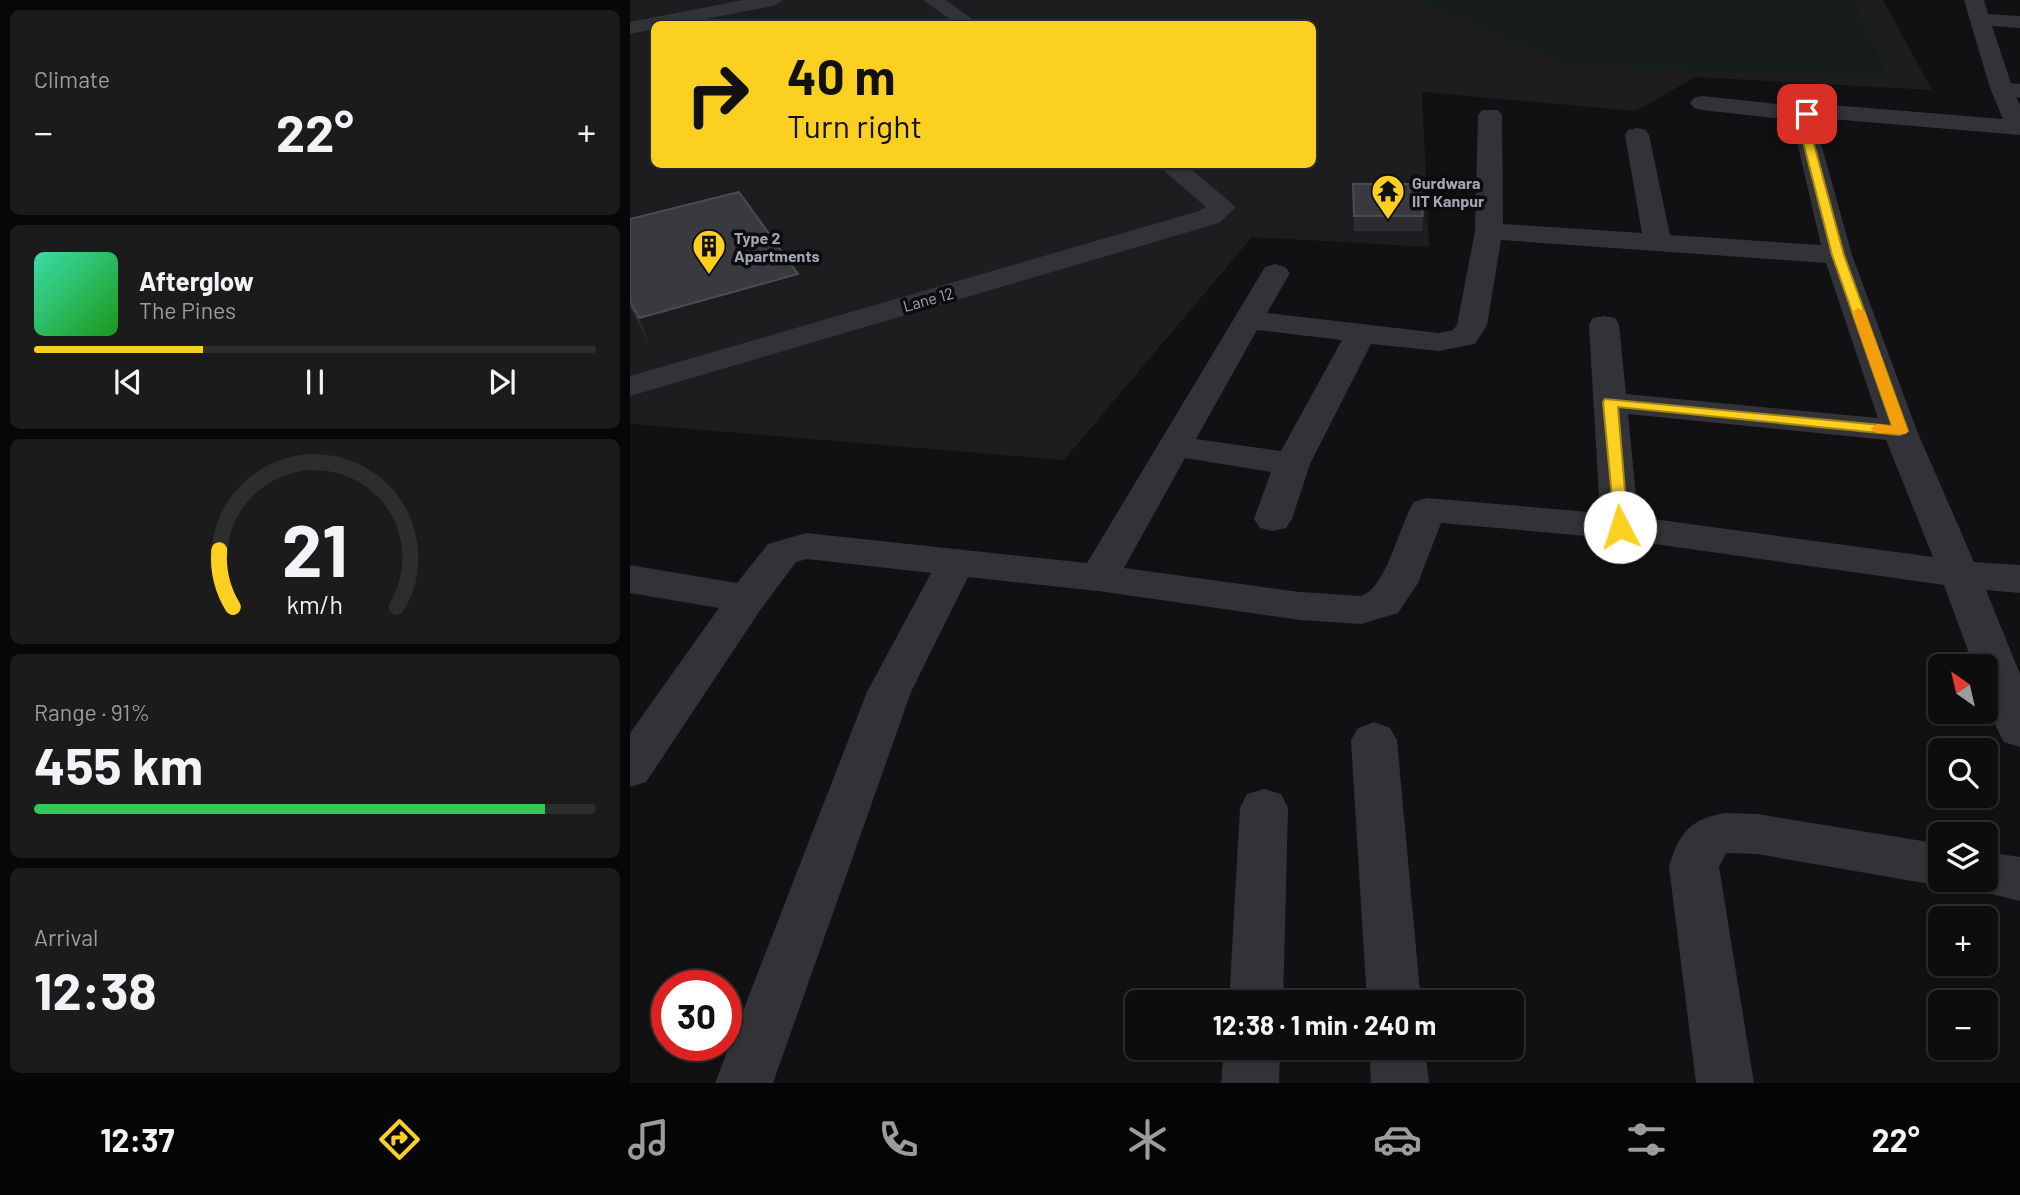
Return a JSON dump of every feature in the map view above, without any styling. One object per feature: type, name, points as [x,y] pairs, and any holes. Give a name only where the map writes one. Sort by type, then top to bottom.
[{"type":"street","points":[[666,21],[773,0]]},
{"type":"street","points":[[933,0],[964,21]]},
{"type":"street","points":[[1977,9],[2020,22]]},
{"type":"street","points":[[1702,103],[1807,114],[1819,111],[1844,112],[2019,128],[2010,90],[1987,49],[1977,9]]},
{"type":"street","points":[[630,28],[651,24]]},
{"type":"street","points":[[1987,49],[2009,51]]},
{"type":"street","points":[[1807,114],[1803,122],[1838,255],[1900,431],[1960,574],[2020,730]]},
{"type":"street","points":[[1248,320],[1439,342],[1464,337],[1472,325],[1489,231],[1490,115]]},
{"type":"street","points":[[1637,135],[1657,241]]},
{"type":"street","name":"Lane 12","points":[[630,386],[1209,217],[1223,207],[1173,168]]},
{"type":"street","points":[[1489,231],[1838,255]]},
{"type":"street","points":[[1098,578],[1275,273]]},
{"type":"street","points":[[1604,325],[1620,527]]},
{"type":"street","points":[[1273,519],[1292,464],[1361,333]]},
{"type":"street","points":[[1610,402],[1900,431]]},
{"type":"street","points":[[1175,446],[1292,464]]},
{"type":"street","points":[[630,769],[747,599],[782,554],[799,547],[1098,578],[1300,606],[1361,610],[1384,603],[1398,583],[1427,510],[1620,527],[1960,574],[2020,579]]},
{"type":"street","points":[[744,1083],[889,692],[956,562]]},
{"type":"street","points":[[630,579],[747,599]]},
{"type":"street","points":[[1374,740],[1393,990]]},
{"type":"street","points":[[1257,990],[1264,808]]},
{"type":"street","points":[[1725,1083],[1694,867],[1698,849],[1711,837],[1738,832],[1928,863]]},
{"type":"street","points":[[1998,875],[2020,879]]},
{"type":"street","points":[[1250,1083],[1251,1060]]},
{"type":"street","points":[[1398,1060],[1400,1083]]},
{"type":"shaded area","points":[[630,0],[1883,0],[1932,90],[1695,77],[1636,111],[1422,92],[1429,247],[1252,237],[1064,460],[630,424]]},
{"type":"shaded area","points":[[1418,0],[1854,0],[1886,74],[1574,69]]},
{"type":"building","points":[[1353,184],[1420,184],[1423,216],[1354,216]]},
{"type":"building","name":"Type 2 Apartments","points":[[739,192],[798,274],[639,318],[630,301],[630,219]]},
{"type":"slow traffic","points":[[1858,312],[1900,431],[1877,429]]},
{"type":"place","name":"Gurdwara IIT Kanpur","points":[[1388,221]]},
{"type":"place","name":"Type 2 Apartments","points":[[709,276]]},
{"type":"route","points":[[1620,527],[1610,402],[1900,431],[1838,255],[1803,122],[1807,114]]}]
